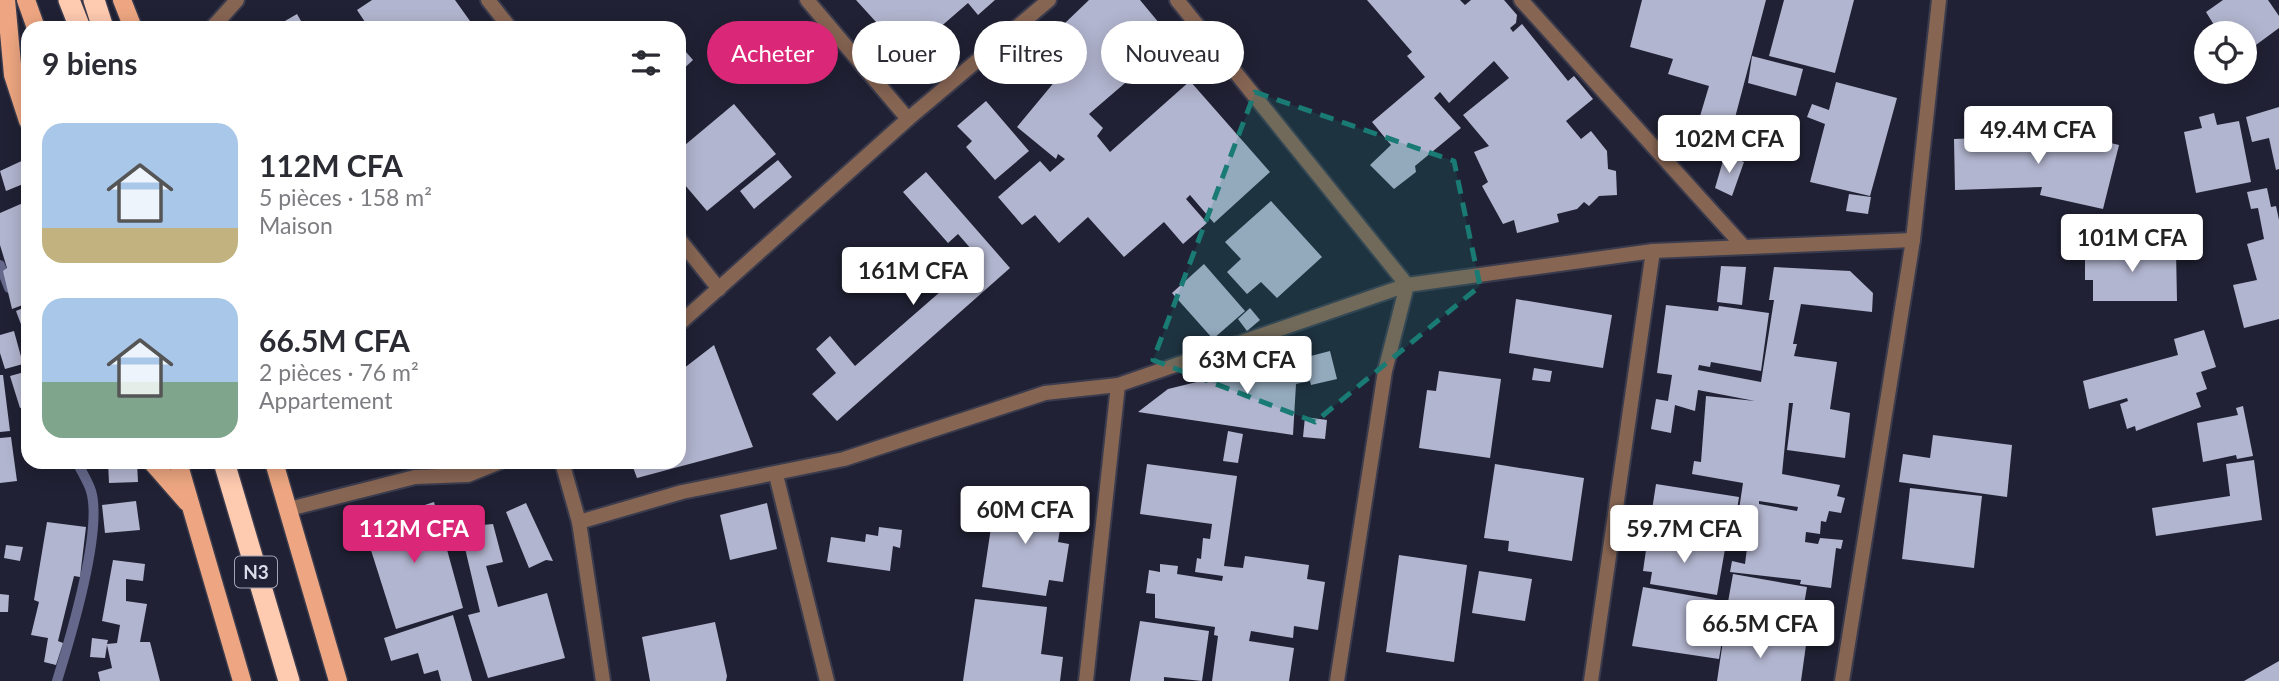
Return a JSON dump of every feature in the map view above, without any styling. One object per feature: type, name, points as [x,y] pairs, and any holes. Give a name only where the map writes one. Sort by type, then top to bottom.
[{"type":"highway","points":[[69,0],[77,21]]},
{"type":"highway","points":[[94,0],[101,21]]},
{"type":"highway","name":"N3","points":[[226,469],[289,681]]},
{"type":"main road","points":[[6,0],[13,75],[21,100]]},
{"type":"main road","points":[[26,0],[34,21]]},
{"type":"main road","points":[[122,0],[130,21]]},
{"type":"main road","points":[[158,469],[191,506]]},
{"type":"main road","points":[[180,469],[242,681]]},
{"type":"main road","points":[[276,469],[338,681]]},
{"type":"street","points":[[218,21],[237,0]]},
{"type":"street","points":[[488,0],[504,21]]},
{"type":"street","points":[[807,0],[908,119]]},
{"type":"street","points":[[686,318],[908,119],[1049,0]]},
{"type":"street","points":[[1177,0],[1407,285]]},
{"type":"street","points":[[1521,0],[1744,247]]},
{"type":"street","points":[[1842,681],[1913,240],[1939,0]]},
{"type":"street","points":[[579,522],[682,492],[776,475],[882,447],[1045,393],[1118,384],[1407,285],[1653,251],[1913,240]]},
{"type":"street","points":[[686,248],[719,289]]},
{"type":"street","points":[[1591,681],[1653,251]]},
{"type":"street","points":[[1337,681],[1385,371],[1407,285]]},
{"type":"street","points":[[1086,681],[1118,384]]},
{"type":"street","points":[[289,509],[415,477],[468,475],[483,469]]},
{"type":"street","points":[[564,469],[579,522],[603,681]]},
{"type":"street","points":[[776,475],[827,681]]},
{"type":"highlighted area","points":[[1255,92],[1454,161],[1480,286],[1315,422],[1153,360]]},
{"type":"building","points":[[372,0],[455,0],[470,21],[364,21],[357,10]]},
{"type":"building","points":[[856,0],[995,0],[978,15],[968,3],[947,21],[875,21]]},
{"type":"building","points":[[1089,0],[1140,0],[1157,21],[1101,21],[1101,84],[1124,84],[1089,114],[1103,128],[1097,136],[1110,152],[1187,84],[1193,84],[1270,172],[1214,223],[1190,195],[1186,199],[1207,223],[1183,244],[1164,222],[1124,257],[1088,217],[1059,243],[1035,215],[1022,225],[998,197],[1040,161],[1050,172],[1065,159],[1058,154],[1056,159],[1017,127],[1053,84],[1087,84],[1087,21],[1067,21]]},
{"type":"building","points":[[1367,0],[1460,0],[1465,5],[1471,0],[1504,0],[1517,15],[1516,23],[1510,28],[1513,32],[1522,24],[1568,81],[1574,76],[1593,99],[1566,121],[1581,139],[1591,131],[1607,151],[1608,169],[1616,171],[1617,195],[1599,196],[1589,206],[1584,202],[1577,209],[1557,214],[1559,222],[1517,233],[1514,220],[1503,224],[1482,186],[1488,182],[1474,152],[1489,146],[1463,115],[1509,78],[1494,61],[1449,103],[1440,92],[1434,98],[1461,128],[1415,166],[1416,172],[1394,189],[1370,165],[1391,145],[1372,122],[1425,77],[1407,56],[1412,52]]},
{"type":"building","points":[[1642,0],[1766,0],[1726,152],[1692,143],[1709,86],[1668,74],[1673,59],[1630,47]]},
{"type":"building","points":[[1784,0],[1854,0],[1835,73],[1769,56]]},
{"type":"building","points":[[2223,0],[2268,0],[2279,16],[2279,28],[2257,44],[2257,21],[2212,21],[2206,12]]},
{"type":"building","points":[[297,14],[301,21],[285,21]]},
{"type":"building","points":[[686,52],[693,60],[686,66]]},
{"type":"building","points":[[1752,56],[1803,69],[1796,96],[1748,83]]},
{"type":"building","points":[[1836,82],[1897,98],[1870,196],[1810,182],[1825,124],[1807,117],[1812,104],[1829,110]]},
{"type":"building","points":[[986,101],[1029,151],[995,180],[966,147],[972,141],[957,126]]},
{"type":"building","points":[[734,104],[776,154],[707,211],[686,186],[686,144]]},
{"type":"building","points":[[2279,107],[2279,169],[2276,170],[2269,138],[2252,142],[2246,117]]},
{"type":"building","points":[[2214,113],[2217,125],[2239,121],[2251,182],[2196,193],[2184,132],[2202,128],[2199,117]]},
{"type":"building","points":[[2056,130],[2119,145],[2103,209],[2040,195],[2042,187],[1955,190],[1954,139],[2055,135]]},
{"type":"building","points":[[1725,154],[1744,162],[1732,196],[1715,188]]},
{"type":"building","points":[[778,160],[792,177],[754,209],[740,191]]},
{"type":"building","points":[[21,161],[21,185],[6,191],[0,171]]},
{"type":"building","points":[[926,172],[1010,268],[837,421],[812,394],[836,373],[816,349],[830,336],[855,366],[979,258],[958,234],[948,243],[903,192]]},
{"type":"building","points":[[2267,188],[2271,207],[2276,206],[2279,220],[2279,319],[2244,328],[2233,285],[2257,280],[2247,244],[2264,239],[2258,208],[2251,209],[2247,192]]},
{"type":"building","points":[[1849,194],[1871,197],[1868,214],[1846,211]]},
{"type":"building","points":[[1271,201],[1322,257],[1277,298],[1261,282],[1247,294],[1227,272],[1241,259],[1225,242]]},
{"type":"building","points":[[21,204],[21,306],[12,309],[3,271],[7,268],[0,245],[0,213]]},
{"type":"building","points":[[2152,244],[2152,250],[2176,250],[2177,301],[2093,301],[2093,280],[2085,280],[2085,251],[2110,250],[2110,245]]},
{"type":"building","points":[[1204,264],[1245,311],[1213,339],[1172,293]]},
{"type":"building","points":[[1721,266],[1746,267],[1742,305],[1717,302]]},
{"type":"building","points":[[1774,267],[1850,271],[1873,293],[1872,312],[1801,304],[1793,344],[1797,344],[1794,356],[1837,362],[1830,409],[1850,413],[1845,458],[1787,450],[1793,403],[1789,403],[1782,474],[1840,485],[1837,496],[1845,498],[1841,513],[1829,511],[1826,522],[1821,521],[1820,534],[1806,532],[1805,542],[1818,544],[1820,538],[1843,540],[1841,549],[1836,548],[1831,588],[1800,584],[1801,580],[1730,572],[1732,561],[1745,564],[1750,524],[1737,523],[1743,483],[1692,474],[1694,461],[1701,462],[1706,396],[1755,401],[1698,390],[1695,411],[1675,405],[1671,433],[1651,429],[1656,399],[1668,401],[1672,375],[1657,373],[1666,305],[1718,311],[1719,306],[1769,313],[1761,371],[1711,362],[1710,367],[1699,365],[1698,370],[1761,382],[1774,300],[1769,300]],"holes":[[[1759,501],[1798,507],[1797,511],[1759,504]]]},
{"type":"building","points":[[1516,299],[1612,315],[1603,368],[1509,353]]},
{"type":"building","points":[[1250,308],[1260,320],[1247,331],[1238,319]]},
{"type":"building","points":[[21,309],[21,324],[16,311]]},
{"type":"building","points":[[2204,330],[2216,367],[2201,372],[2207,389],[2196,393],[2201,407],[2136,431],[2135,426],[2127,429],[2120,404],[2128,401],[2127,398],[2089,409],[2083,381],[2178,355],[2174,339]]},
{"type":"building","points":[[14,331],[21,365],[5,369],[0,353],[0,335]]},
{"type":"building","points":[[714,345],[753,447],[686,465],[686,367]]},
{"type":"building","points":[[1330,351],[1337,379],[1311,385],[1310,381],[1296,384],[1293,435],[1138,412],[1168,389],[1217,377],[1218,380]]},
{"type":"building","points":[[1534,368],[1552,371],[1550,382],[1532,380]]},
{"type":"building","points":[[1439,371],[1501,379],[1490,458],[1419,448],[1427,390],[1436,391]]},
{"type":"building","points":[[21,373],[21,408],[20,408],[10,376]]},
{"type":"building","points":[[0,375],[3,375],[10,431],[0,432]]},
{"type":"building","points":[[2243,406],[2253,456],[2237,459],[2236,455],[2203,462],[2197,423],[2238,415],[2236,408]]},
{"type":"building","points":[[1305,417],[1327,420],[1325,439],[1303,437]]},
{"type":"building","points":[[1228,431],[1243,434],[1238,463],[1223,461]]},
{"type":"building","points":[[1933,435],[2012,445],[2007,497],[1899,482],[1903,454],[1930,458]]},
{"type":"building","points":[[11,437],[17,481],[0,483],[0,438]]},
{"type":"building","points":[[2254,460],[2262,520],[2156,536],[2152,508],[2230,496],[2226,464]]},
{"type":"building","points":[[1147,464],[1237,476],[1224,566],[1243,568],[1245,556],[1309,565],[1307,579],[1325,582],[1318,630],[1294,626],[1293,638],[1251,631],[1249,641],[1294,648],[1289,681],[1212,681],[1218,636],[1214,635],[1215,627],[1155,618],[1155,594],[1146,593],[1149,570],[1160,572],[1160,564],[1178,566],[1177,574],[1222,581],[1223,576],[1195,572],[1197,558],[1201,559],[1203,538],[1210,539],[1212,524],[1140,514]]},
{"type":"building","points":[[1495,464],[1584,478],[1572,561],[1508,551],[1509,541],[1484,538]]},
{"type":"building","points":[[108,469],[137,469],[138,482],[109,483]]},
{"type":"building","points":[[634,469],[671,469],[637,478]]},
{"type":"building","points":[[1656,484],[1739,497],[1733,536],[1650,523]]},
{"type":"building","points":[[1910,488],[1982,496],[1974,568],[1902,559]]},
{"type":"building","points":[[996,495],[1064,504],[1058,542],[1069,544],[1063,582],[1049,580],[1046,596],[982,587]]},
{"type":"building","points":[[136,501],[140,530],[105,533],[102,505]]},
{"type":"building","points":[[434,502],[463,608],[396,629],[363,525]]},
{"type":"building","points":[[526,503],[553,561],[546,560],[529,568],[506,512]]},
{"type":"building","points":[[767,503],[777,549],[730,560],[720,515]]},
{"type":"building","points":[[47,522],[86,527],[80,577],[74,576],[58,641],[63,643],[56,665],[44,662],[48,638],[31,635],[39,602],[34,600]]},
{"type":"building","points":[[493,524],[503,562],[486,566],[498,607],[547,593],[565,658],[488,678],[468,615],[480,612],[460,527]]},
{"type":"building","points":[[879,527],[902,530],[900,548],[893,546],[890,571],[827,562],[831,537],[865,542],[866,534],[878,536]]},
{"type":"building","points":[[1648,536],[1725,549],[1717,595],[1650,584],[1652,572],[1643,571]]},
{"type":"building","points":[[6,545],[23,547],[20,561],[4,558]]},
{"type":"building","points":[[1399,555],[1467,565],[1454,662],[1386,652]]},
{"type":"building","points":[[113,560],[145,564],[143,581],[126,579],[126,601],[147,604],[140,642],[150,642],[160,681],[100,681],[98,672],[112,668],[107,645],[105,658],[90,657],[92,638],[108,640],[107,644],[117,643],[120,625],[102,621]]},
{"type":"building","points":[[1479,571],[1532,579],[1525,621],[1472,613]]},
{"type":"building","points":[[1733,574],[1807,587],[1799,634],[1725,622],[1719,659],[1632,646],[1643,587],[1728,602]]},
{"type":"building","points":[[0,594],[9,595],[8,612],[0,612]]},
{"type":"building","points":[[975,599],[1047,607],[1041,654],[1063,657],[1060,681],[963,681]]},
{"type":"building","points":[[453,615],[472,681],[441,681],[438,670],[424,674],[418,653],[391,661],[384,638]]},
{"type":"building","points":[[1140,621],[1209,631],[1202,681],[1164,677],[1164,681],[1130,681]]},
{"type":"building","points":[[715,622],[726,681],[650,681],[642,637]]},
{"type":"building","points":[[1724,634],[1806,645],[1801,681],[1717,681]]},
{"type":"building","points":[[2279,661],[2279,681],[2244,681]]},
{"type":"waterway","points":[[0,265],[9,288]]},
{"type":"waterway","points":[[57,681],[83,585],[93,532],[94,509],[91,491],[80,469]]}]
